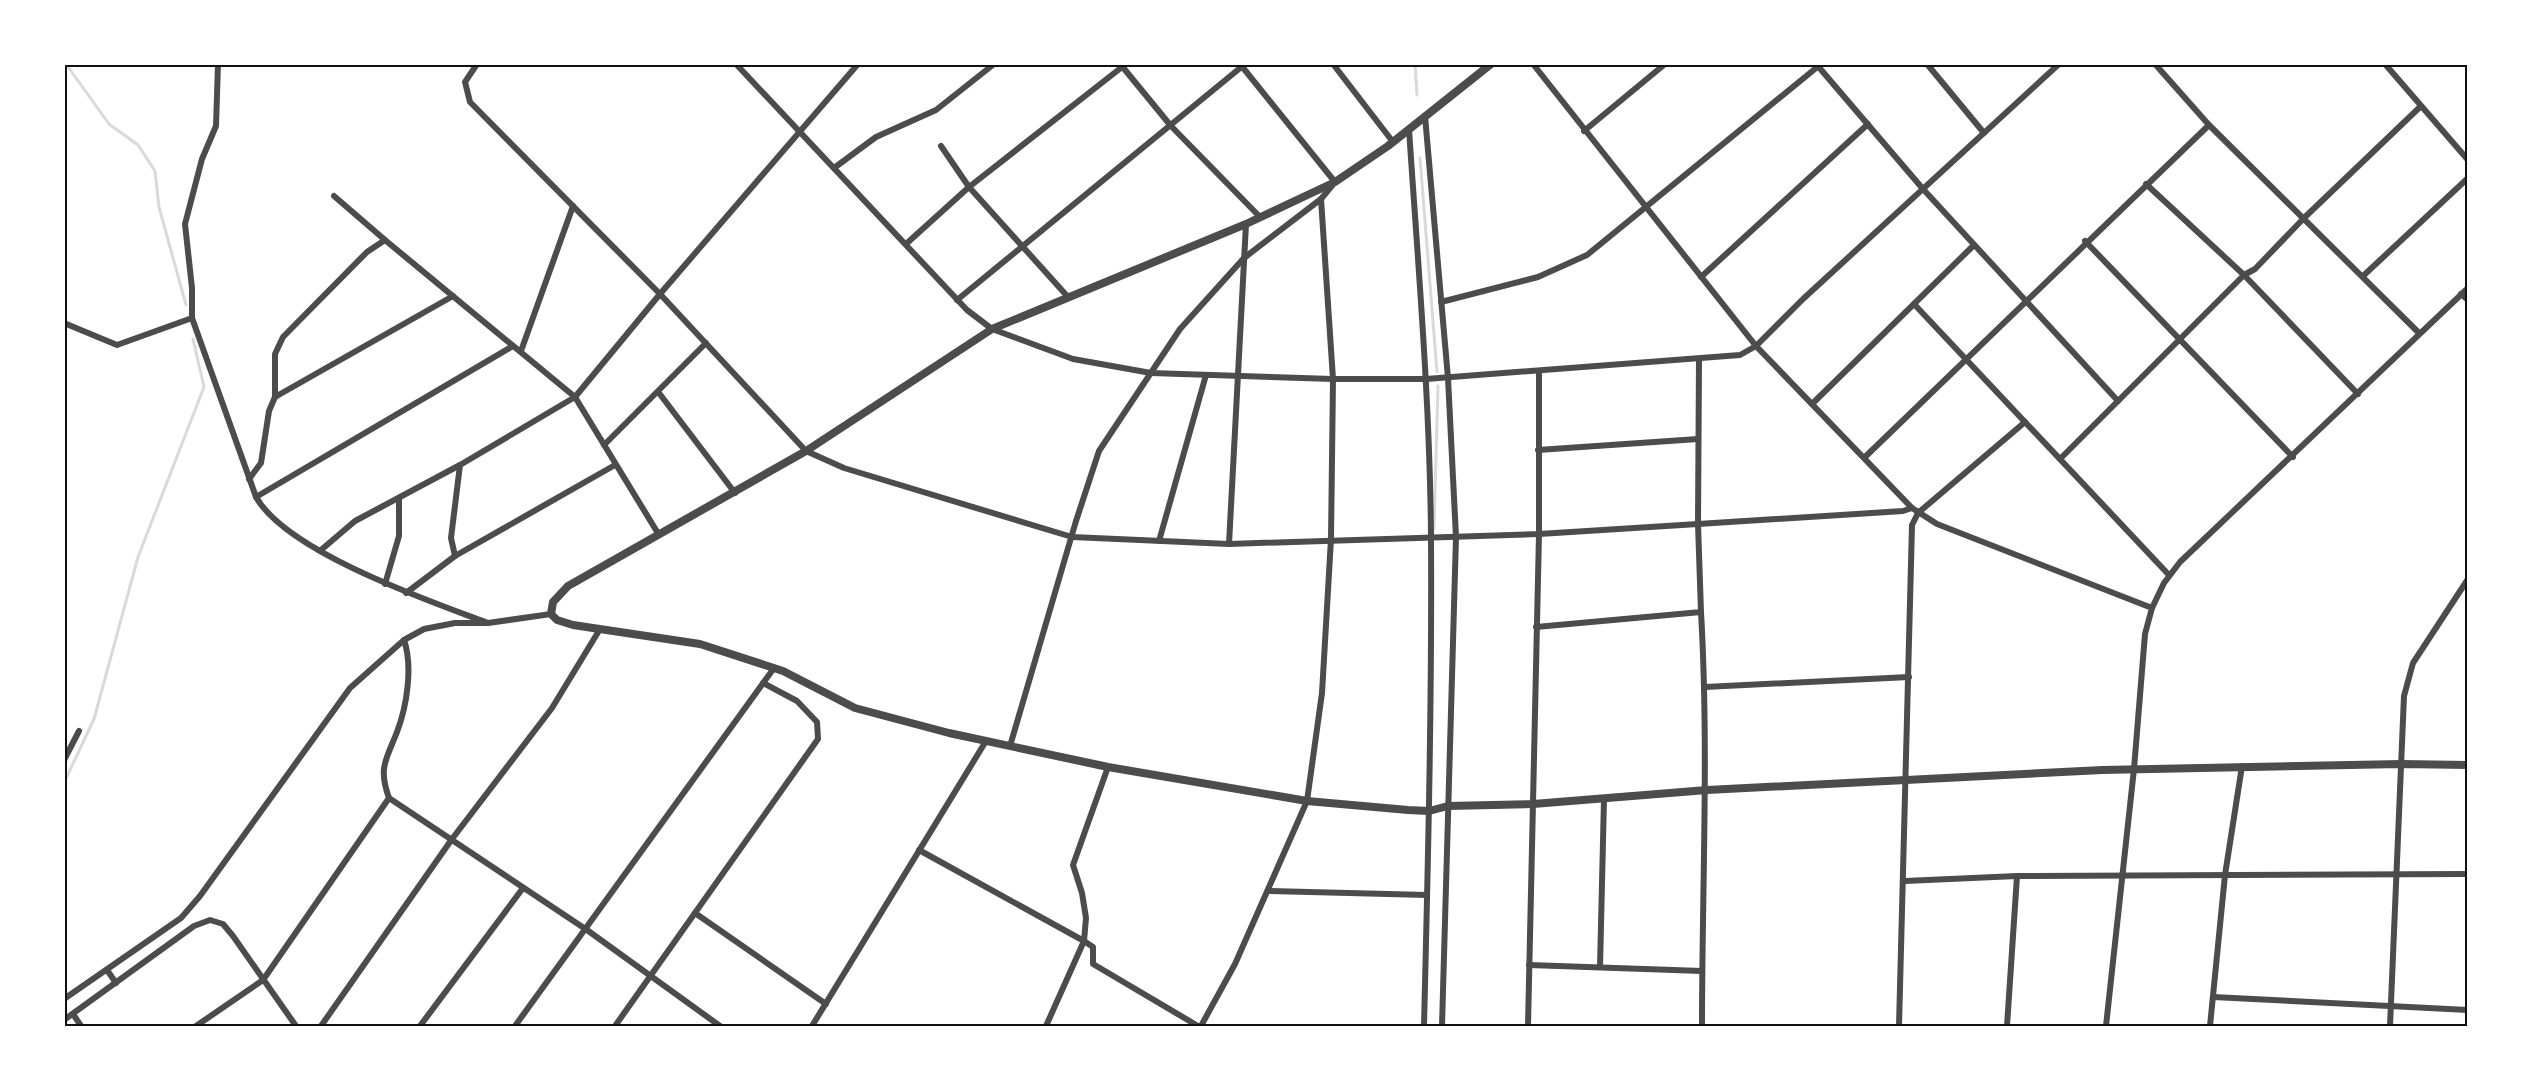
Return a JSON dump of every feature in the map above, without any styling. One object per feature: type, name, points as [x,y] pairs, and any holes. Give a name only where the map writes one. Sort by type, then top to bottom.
[{"type":"street","points":[[218,64],[216,126],[202,159],[185,224],[192,288],[192,318],[256,497],[273,519],[321,550],[385,584],[488,623]]},
{"type":"street","points":[[477,64],[465,82],[470,102],[660,294],[806,451],[844,468],[1072,537],[1229,544],[1539,534],[1903,511],[1912,508]]},
{"type":"street","points":[[736,64],[957,300],[992,329],[1073,359],[1151,373],[1333,379],[1448,378],[1740,355],[1756,346],[1803,299],[2059,64]]},
{"type":"street","points":[[321,550],[355,521],[460,465],[575,397],[660,294],[858,64]]},
{"type":"street","points":[[834,168],[876,137],[929,114],[994,64]]},
{"type":"street","points":[[1333,64],[1393,142]]},
{"type":"street","points":[[1491,64],[1393,142],[1335,182],[1246,224],[992,329],[806,451],[568,586],[553,602],[551,614],[556,620],[573,625],[700,644],[774,668],[855,708],[986,741],[1108,767],[1307,801],[1429,811],[1448,806],[1533,804],[1707,790],[2134,769],[2401,764],[2468,765]]},
{"type":"street","points":[[1533,64],[1756,346],[1912,508],[1937,524],[2152,608]]},
{"type":"street","points":[[1584,131],[1665,64]]},
{"type":"street","points":[[1927,64],[1984,133]]},
{"type":"street","points":[[2155,64],[2209,125],[2419,333]]},
{"type":"street","points":[[2385,64],[2468,160]]},
{"type":"street","points":[[957,300],[1171,126],[1242,65],[1335,182]]},
{"type":"street","points":[[1442,302],[1538,278],[1587,255],[1819,65],[1923,189],[2118,401]]},
{"type":"street","points":[[906,244],[969,187],[1121,66],[1171,126],[1260,217]]},
{"type":"street","points":[[2060,459],[2244,275],[2255,269],[2304,218],[2420,106]]},
{"type":"street","points":[[1425,116],[1448,378],[1456,537],[1442,1026]]},
{"type":"street","points":[[1701,277],[1868,124]]},
{"type":"street","points":[[1865,457],[2085,241],[2209,125]]},
{"type":"street","points":[[1409,129],[1426,378],[1431,537],[1429,811],[1424,1026]]},
{"type":"street","points":[[941,146],[969,187],[1068,297]]},
{"type":"street","points":[[2363,276],[2468,178]]},
{"type":"street","points":[[1010,746],[1100,451],[1180,329],[1244,258],[1321,199],[1335,182]]},
{"type":"street","points":[[2146,184],[2244,275],[2358,394]]},
{"type":"street","points":[[334,196],[575,397],[658,536]]},
{"type":"street","points":[[919,850],[1084,940],[1093,947],[1093,964],[1199,1026],[1235,964],[1307,801],[1322,693],[1331,539],[1333,379],[1321,199]]},
{"type":"street","points":[[521,351],[573,206]]},
{"type":"street","points":[[1229,544],[1246,224]]},
{"type":"street","points":[[249,478],[261,463],[269,411],[274,397],[274,362],[283,337],[367,252],[385,240]]},
{"type":"street","points":[[2085,241],[2293,457]]},
{"type":"street","points":[[1812,404],[1974,245]]},
{"type":"street","points":[[2106,1026],[2134,769],[2145,634],[2152,608],[2169,575],[2468,288]]},
{"type":"street","points":[[2461,294],[2468,300]]},
{"type":"street","points":[[274,397],[453,296]]},
{"type":"street","points":[[1914,304],[2169,575]]},
{"type":"street","points":[[64,323],[117,345],[192,318]]},
{"type":"street","points":[[604,444],[659,393],[706,343]]},
{"type":"street","points":[[256,497],[513,346]]},
{"type":"street","points":[[1698,359],[1698,524],[1707,790],[1702,889],[1702,1026]]},
{"type":"street","points":[[1527,1026],[1539,534],[1539,372]]},
{"type":"street","points":[[1159,541],[1206,375]]},
{"type":"street","points":[[659,393],[735,492]]},
{"type":"street","points":[[1899,1026],[1905,881],[1911,530],[1918,513],[2025,422]]},
{"type":"street","points":[[1538,450],[1698,439]]},
{"type":"street","points":[[454,555],[451,538],[460,465]]},
{"type":"street","points":[[406,593],[454,555],[615,465]]},
{"type":"street","points":[[385,584],[399,537],[399,499]]},
{"type":"street","points":[[2390,1026],[2407,678],[2421,649],[2468,579]]},
{"type":"street","points":[[1536,627],[1701,612]]},
{"type":"street","points":[[64,999],[181,918],[200,896],[350,688],[404,640],[423,629],[455,623],[488,623],[551,614]]},
{"type":"street","points":[[321,1026],[452,839],[552,708],[600,629]]},
{"type":"street","points":[[404,640],[410,657],[410,673],[398,730],[385,758],[382,778],[388,798],[587,930],[720,1026]]},
{"type":"street","points":[[515,1026],[587,930],[774,668]]},
{"type":"street","points":[[1705,687],[1909,677]]},
{"type":"street","points":[[615,1026],[818,740],[817,722],[797,701],[763,683]]},
{"type":"street","points":[[64,760],[79,731]]},
{"type":"street","points":[[812,1026],[986,741]]},
{"type":"street","points":[[2210,1026],[2225,875],[2242,766]]},
{"type":"street","points":[[1046,1026],[1084,940],[1086,918],[1082,893],[1073,865],[1108,767]]},
{"type":"street","points":[[196,1026],[263,980],[388,798]]},
{"type":"street","points":[[1600,967],[1604,799]]},
{"type":"street","points":[[1905,881],[2017,876],[2468,874]]},
{"type":"street","points":[[2007,1026],[2017,876]]},
{"type":"street","points":[[420,1026],[523,888]]},
{"type":"street","points":[[1269,891],[1427,895]]},
{"type":"street","points":[[695,913],[826,1004]]},
{"type":"street","points":[[64,1020],[194,926],[210,920],[223,924],[228,930],[296,1026]]},
{"type":"street","points":[[1529,964],[1702,971]]},
{"type":"street","points":[[107,970],[116,983]]},
{"type":"street","points":[[2213,997],[2468,1010]]},
{"type":"street","points":[[73,1014],[81,1026]]},
{"type":"waterway","points":[[66,64],[109,124],[138,145],[155,171],[159,207],[186,305]]},
{"type":"waterway","points":[[1415,64],[1417,95]]},
{"type":"waterway","points":[[1420,158],[1437,372]]},
{"type":"waterway","points":[[64,783],[94,719],[138,557],[204,387],[193,339]]},
{"type":"waterway","points":[[1434,529],[1438,386]]}]
